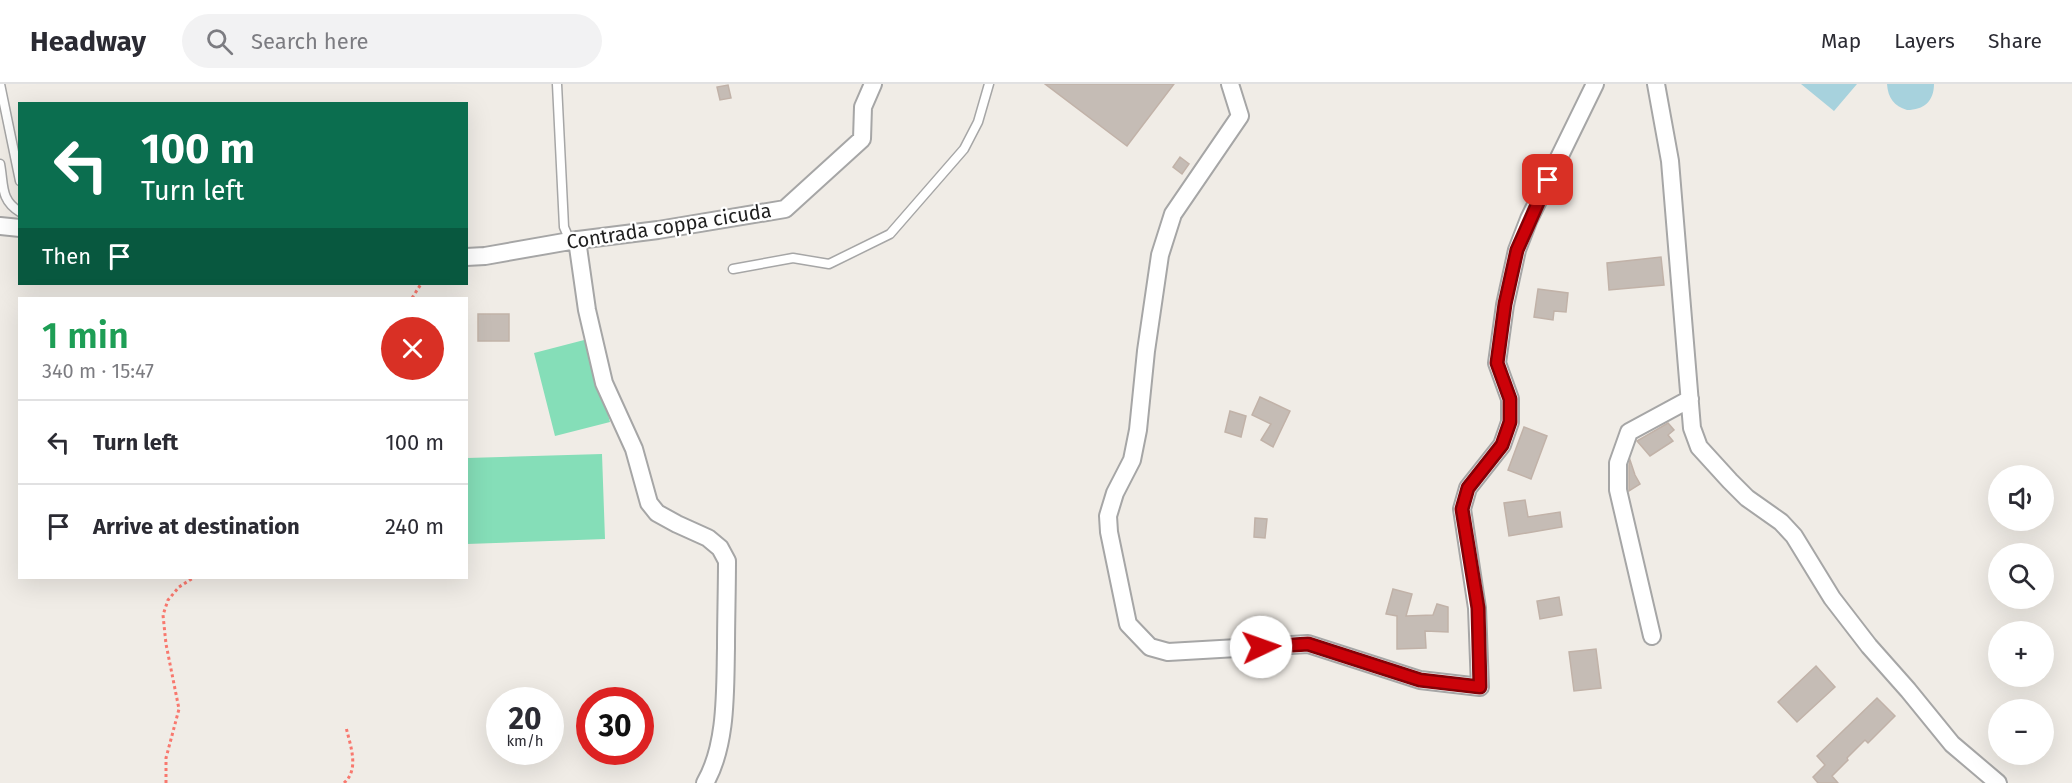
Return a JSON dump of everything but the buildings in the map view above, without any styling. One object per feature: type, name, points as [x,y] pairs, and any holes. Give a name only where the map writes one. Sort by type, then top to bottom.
[{"type":"street","name":"Contrada coppa cicuda","points":[[468,256],[485,256],[784,209],[862,139],[863,107],[873,84]]},
{"type":"street","points":[[1230,84],[1240,116],[1173,214],[1160,255],[1146,351],[1138,430],[1132,460],[1115,493],[1108,516],[1109,532],[1128,624],[1150,647],[1168,652],[1308,644],[1420,680],[1480,687],[1478,608],[1462,509],[1468,488],[1502,445],[1510,422],[1510,399],[1497,363],[1505,304],[1517,250],[1529,219],[1595,84]]},
{"type":"street","points":[[1656,84],[1670,161],[1692,428],[1699,447],[1747,498],[1781,522],[1794,536],[1832,598],[1869,646],[1952,744],[1998,783]]},
{"type":"street","points":[[0,226],[18,228]]},
{"type":"street","points":[[573,241],[586,310],[604,383],[634,449],[649,502],[657,513],[708,538],[720,548],[727,561],[725,709],[720,739],[710,775],[705,783]]},
{"type":"street","points":[[1652,636],[1617,489],[1618,463],[1629,432],[1690,399]]},
{"type":"lane","points":[[0,84],[18,171]]},
{"type":"lane","points":[[557,84],[564,227],[573,241]]},
{"type":"lane","points":[[733,269],[793,258],[829,264],[890,234],[964,149],[978,122],[989,84]]},
{"type":"lane","points":[[0,165],[5,200],[9,206],[18,211]]},
{"type":"path","points":[[166,783],[166,758],[178,709],[166,644],[164,615],[168,600],[179,587],[191,579]]},
{"type":"path","points":[[344,783],[351,774],[353,765],[346,727]]},
{"type":"green space","points":[[588,339],[610,422],[555,436],[534,353]]},
{"type":"green space","points":[[602,454],[605,539],[468,544],[468,458]]},
{"type":"water","points":[[1801,84],[1857,84],[1834,111]]},
{"type":"water","points":[[1887,84],[1934,84],[1934,90],[1930,100],[1923,106],[1907,110],[1892,101]]},
{"type":"route","points":[[1261,647],[1308,644],[1420,680],[1480,687],[1478,608],[1462,509],[1468,488],[1502,445],[1510,422],[1510,399],[1497,363],[1505,304],[1517,250],[1548,180]]}]
